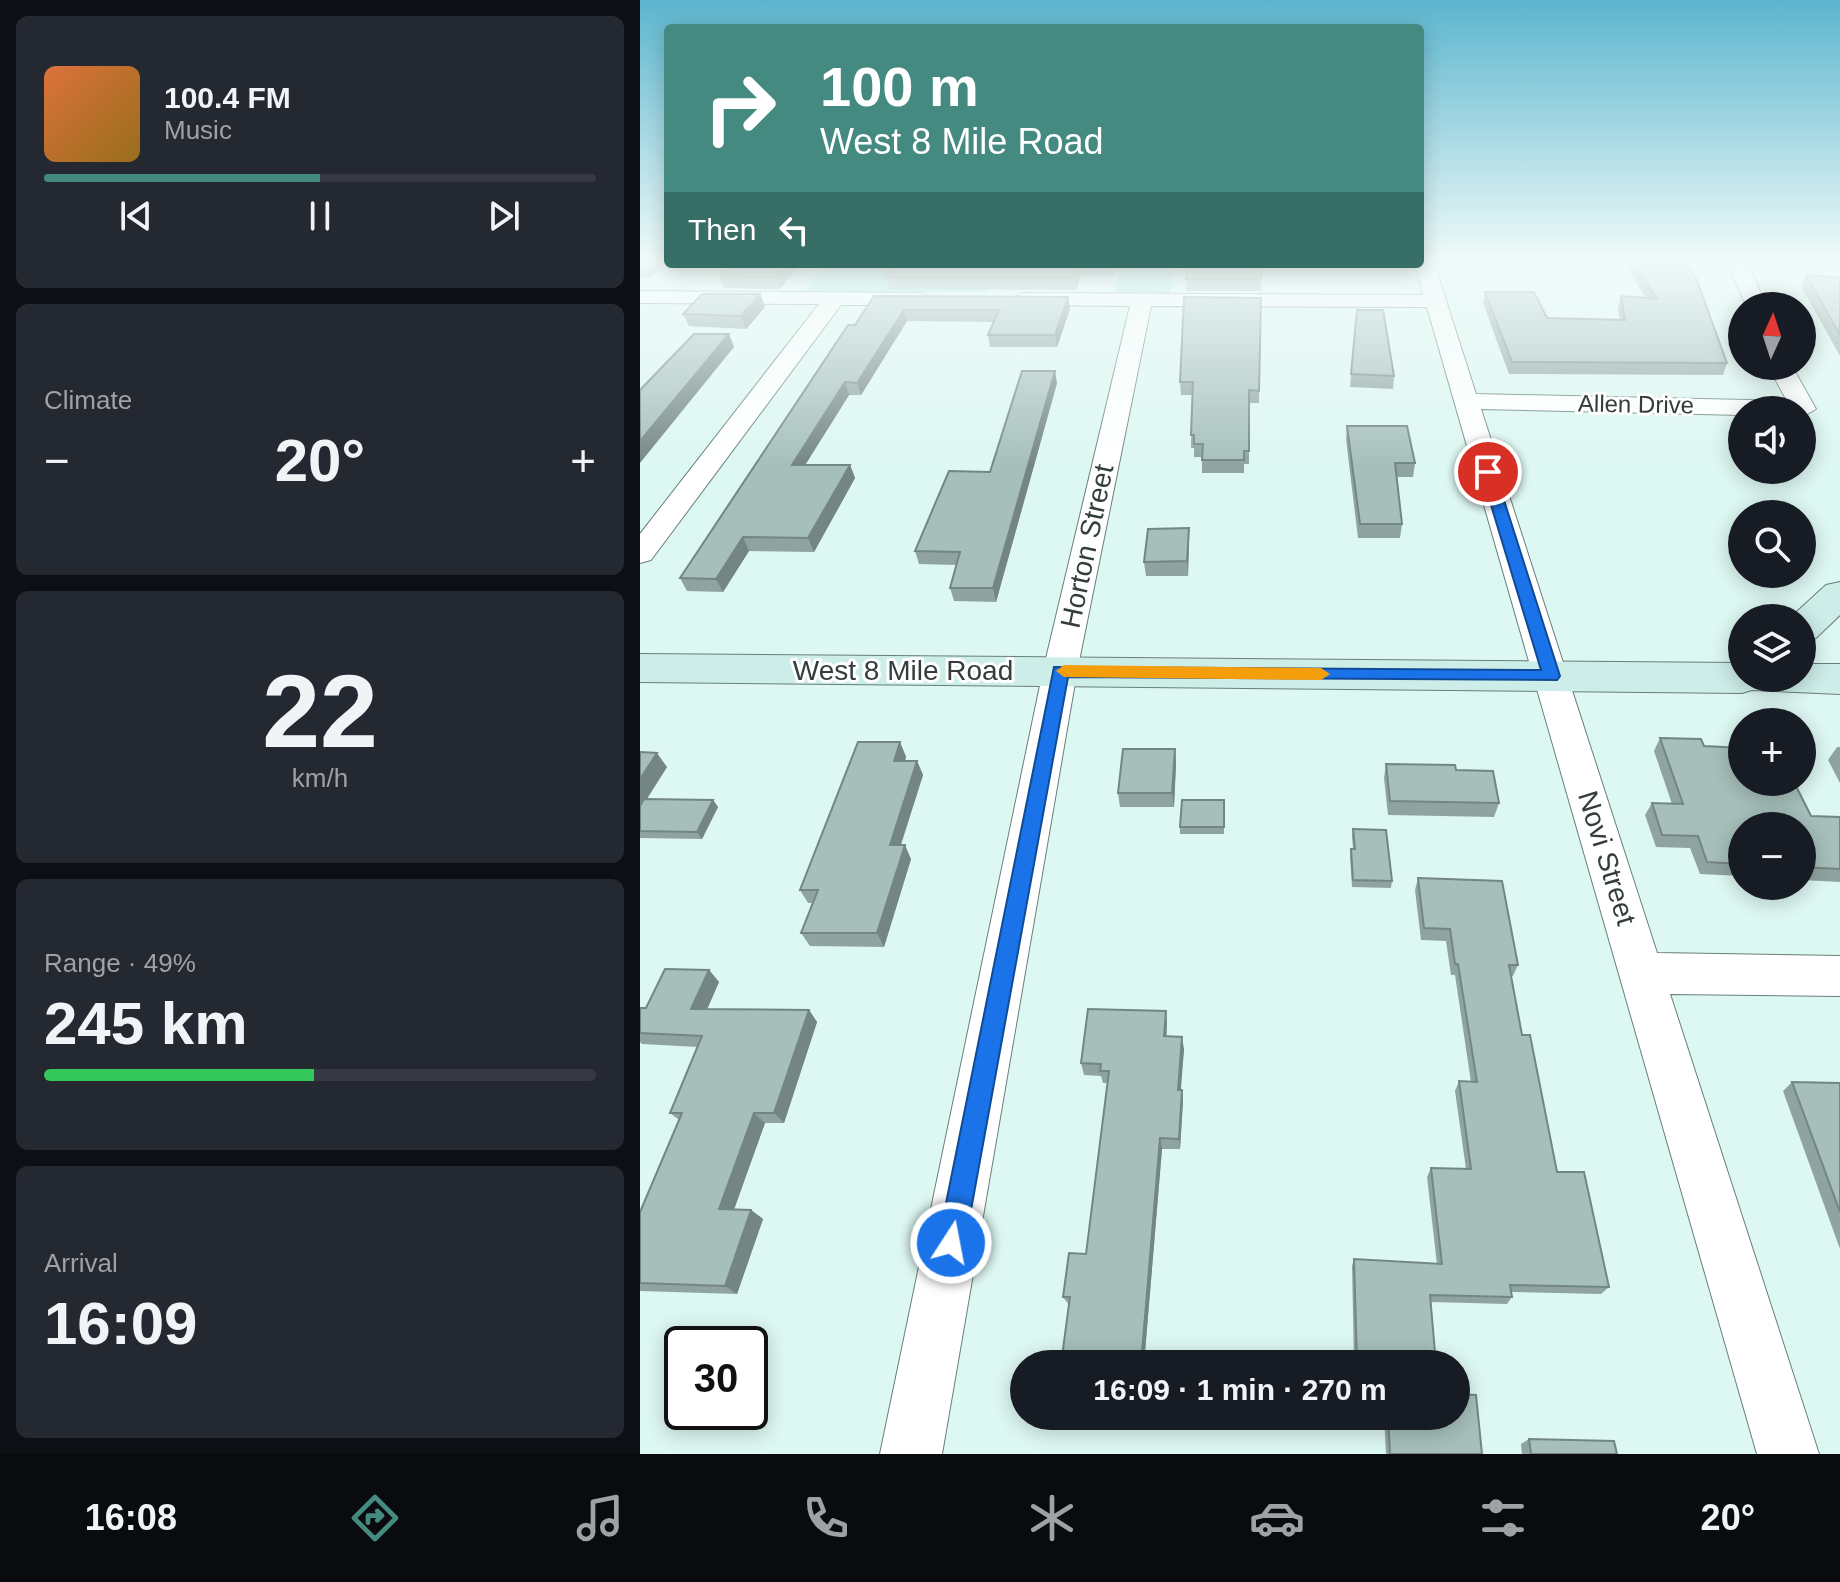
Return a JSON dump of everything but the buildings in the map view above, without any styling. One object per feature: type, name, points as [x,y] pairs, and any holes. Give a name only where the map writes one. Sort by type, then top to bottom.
[{"type":"main road","points":[[1816,616],[1840,594]]},
{"type":"main road","name":"West 8 Mile Road","points":[[640,668],[1728,678]]},
{"type":"main road","points":[[1816,678],[1840,679]]},
{"type":"street","points":[[640,554],[810,331]]},
{"type":"street","name":"Horton Street","points":[[911,1454],[1060,671],[1135,331]]},
{"type":"street","name":"Novi Street","points":[[1445,331],[1788,1454]]},
{"type":"street","name":"Allen Drive","points":[[1466,401],[1804,409],[1788,380]]},
{"type":"street","points":[[1643,973],[1840,976]]},
{"type":"slow traffic","points":[[1064,671],[1321,674]]},
{"type":"route","points":[[951,1243],[1060,671],[1551,676],[1488,472]]}]
